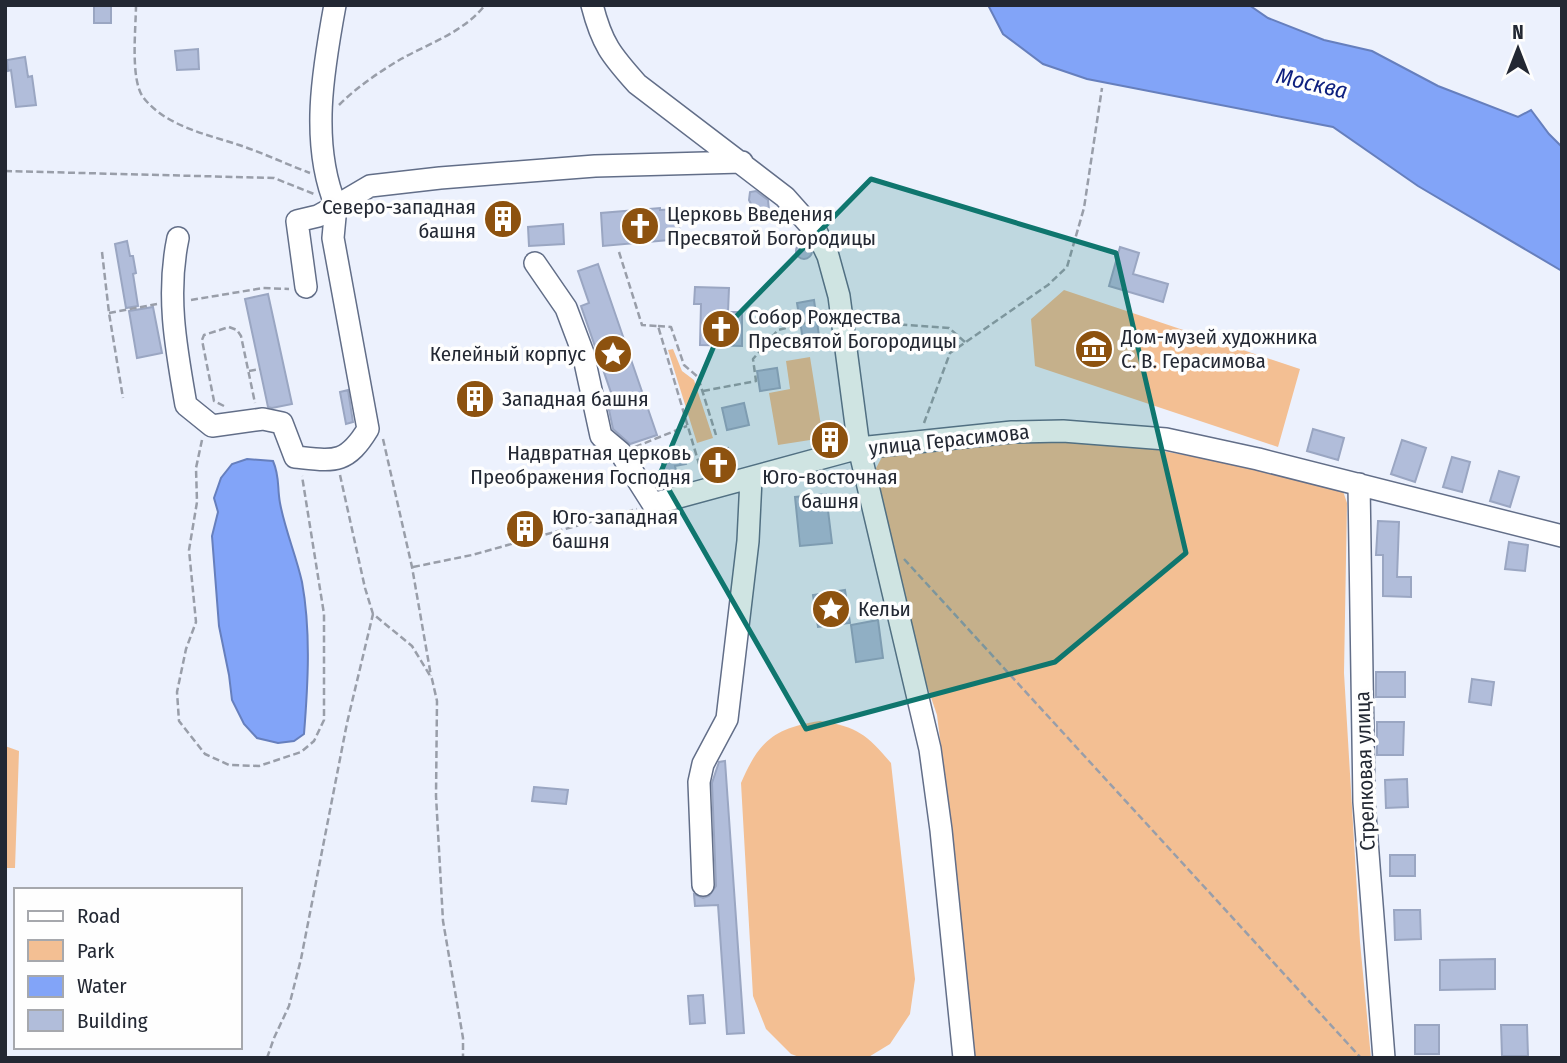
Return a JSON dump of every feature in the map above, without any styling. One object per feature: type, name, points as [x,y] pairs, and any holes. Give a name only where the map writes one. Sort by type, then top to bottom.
[{"type":"street","points":[[178,238],[171,303],[186,405],[212,426],[259,410],[282,423],[295,457],[332,461],[356,448],[368,429],[333,238],[336,206],[326,180],[322,133],[324,65],[335,5]]},
{"type":"street","points":[[535,263],[566,308],[583,353],[600,436],[620,452],[653,504],[859,448],[839,296],[828,256],[817,233],[801,212],[742,162],[637,84],[619,64],[600,34],[592,5]]},
{"type":"street","points":[[306,287],[297,221],[318,216],[370,186],[440,177],[595,166],[742,162]]},
{"type":"street","name":"улица Герасимова","points":[[964,1058],[930,749],[859,448],[1036,430],[1150,437],[1258,459],[1562,536]]},
{"type":"street","points":[[703,885],[699,782],[703,764],[727,719],[748,541],[751,479]]},
{"type":"street","name":"Стрелковая улица","points":[[1359,484],[1364,802],[1384,1058]]},
{"type":"path","points":[[136,5],[134,61],[142,95],[167,118],[326,180]]},
{"type":"path","points":[[335,109],[355,90],[401,59],[456,30],[479,13],[485,5]]},
{"type":"path","points":[[923,440],[924,424],[950,353],[1048,285],[1067,267],[1084,208],[1102,88]]},
{"type":"path","points":[[5,170],[274,178],[307,190],[336,206]]},
{"type":"path","points":[[102,252],[108,313],[123,398]]},
{"type":"path","points":[[619,252],[642,325],[671,327],[684,365],[698,377],[716,435]]},
{"type":"path","points":[[108,313],[263,289],[306,287]]},
{"type":"path","points":[[866,315],[894,313],[895,324],[949,328],[965,342]]},
{"type":"path","points":[[703,391],[756,381],[753,359],[778,330],[813,321]]},
{"type":"path","points":[[658,326],[708,491]]},
{"type":"path","points":[[226,406],[214,401],[202,346],[204,335],[229,327],[237,330],[243,342],[259,410]]},
{"type":"path","points":[[249,371],[260,369]]},
{"type":"path","points":[[246,403],[259,410]]},
{"type":"path","points":[[212,426],[200,444],[196,468],[197,502],[189,550],[196,622],[186,649],[177,692],[178,712],[179,721],[205,754],[229,765],[259,766],[301,752],[314,741],[324,720],[324,614],[304,483],[295,457]]},
{"type":"path","points":[[620,452],[687,426]]},
{"type":"path","points":[[368,429],[382,435],[412,567],[438,701],[436,796],[443,921],[463,1038],[463,1058]]},
{"type":"path","points":[[268,1058],[289,1006],[301,959],[347,723],[373,614],[340,475],[332,461]]},
{"type":"path","points":[[412,567],[472,555],[653,504]]},
{"type":"path","points":[[880,540],[908,562],[1361,1058]]},
{"type":"path","points":[[373,614],[412,646],[432,679]]},
{"type":"highlighted area","points":[[871,179],[1116,253],[1186,553],[1055,662],[806,729],[660,474],[719,334]]},
{"type":"green space","points":[[1064,290],[1300,369],[1278,447],[1035,366],[1031,319]]},
{"type":"green space","points":[[673,349],[682,371],[694,380],[713,438],[697,443],[668,350]]},
{"type":"green space","points":[[810,357],[823,438],[778,445],[769,393],[790,389],[786,361]]},
{"type":"green space","points":[[1017,442],[1118,443],[1229,463],[1343,491],[1347,503],[1344,673],[1360,942],[1371,1058],[972,1058],[955,860],[937,715],[920,665],[875,470],[882,457],[897,452]]},
{"type":"green space","points":[[820,721],[844,726],[860,733],[891,763],[915,979],[910,1014],[890,1044],[867,1058],[802,1058],[791,1054],[766,1029],[753,996],[741,783],[754,757],[770,739],[791,728]]},
{"type":"green space","points":[[5,746],[19,751],[15,868],[5,868]]},
{"type":"water","name":"Москва","points":[[988,5],[1249,5],[1268,18],[1324,40],[1372,51],[1438,86],[1518,117],[1531,110],[1562,147],[1562,271],[1418,186],[1333,127],[1087,79],[1043,64],[1003,34]]},
{"type":"water","points":[[247,459],[273,461],[282,513],[302,582],[308,638],[307,696],[304,734],[294,741],[278,743],[257,738],[244,724],[232,700],[219,626],[212,536],[218,512],[214,498],[221,478],[232,464]]},
{"type":"building","points":[[94,5],[111,5],[111,23],[94,23]]},
{"type":"building","points":[[198,49],[199,69],[177,70],[175,51]]},
{"type":"building","points":[[25,57],[28,77],[32,76],[36,105],[16,107],[7,60]]},
{"type":"building","points":[[756,191],[768,200],[769,210],[760,211],[753,208],[749,200],[750,192]]},
{"type":"building","name":"Церковь Введения Пресвятой Богородицы","points":[[678,209],[680,239],[603,246],[601,213]]},
{"type":"building","points":[[563,224],[564,244],[529,246],[528,227]]},
{"type":"building","points":[[127,241],[136,273],[133,274],[138,306],[126,308],[115,244]]},
{"type":"building","points":[[801,243],[807,243],[812,251],[810,257],[801,259],[796,254],[796,248]]},
{"type":"building","points":[[1120,247],[1139,253],[1133,274],[1168,284],[1163,302],[1109,286]]},
{"type":"building","points":[[598,264],[657,435],[630,444],[613,429],[609,410],[616,407],[581,306],[589,303],[578,271]]},
{"type":"building","name":"Собор Рождества Пресвятой Богородицы","points":[[695,287],[729,288],[728,312],[742,312],[742,346],[700,345],[701,304],[694,304]]},
{"type":"building","points":[[268,294],[292,404],[272,408],[268,407],[245,299]]},
{"type":"building","points":[[814,300],[820,343],[804,346],[797,303]]},
{"type":"building","points":[[153,307],[162,353],[137,358],[129,311]]},
{"type":"building","name":"Дом-музей художника С. В. Герасимова","points":[[1099,334],[1109,347],[1089,364],[1078,351]]},
{"type":"building","points":[[777,368],[780,388],[760,391],[757,371]]},
{"type":"building","points":[[348,390],[353,422],[346,424],[340,392]]},
{"type":"building","points":[[744,403],[749,425],[727,430],[722,408]]},
{"type":"building","points":[[1313,429],[1344,438],[1338,460],[1307,451]]},
{"type":"building","points":[[1402,440],[1426,448],[1415,482],[1391,474]]},
{"type":"building","points":[[682,448],[686,464],[675,466],[677,475],[666,478],[659,453]]},
{"type":"building","name":"Надвратная церковь Преображения Господня","points":[[728,448],[734,468],[707,476],[701,457]]},
{"type":"building","points":[[1452,457],[1470,462],[1462,492],[1443,487]]},
{"type":"building","points":[[1499,471],[1519,477],[1510,507],[1490,501]]},
{"type":"building","points":[[826,494],[832,543],[800,546],[795,497]]},
{"type":"building","points":[[1378,521],[1399,522],[1397,577],[1411,577],[1411,597],[1383,596],[1383,555],[1376,555]]},
{"type":"building","points":[[1509,542],[1528,545],[1525,571],[1505,569]]},
{"type":"building","points":[[845,590],[850,623],[818,627],[813,595]]},
{"type":"building","points":[[878,620],[883,658],[856,662],[851,625]]},
{"type":"building","points":[[1376,672],[1405,672],[1405,697],[1376,697]]},
{"type":"building","points":[[1472,679],[1494,682],[1491,705],[1469,702]]},
{"type":"building","points":[[1377,722],[1404,722],[1403,755],[1377,755]]},
{"type":"building","points":[[725,761],[744,1033],[727,1034],[718,905],[695,906],[694,894],[703,898],[709,896],[716,886],[712,783],[719,762]]},
{"type":"building","points":[[1407,779],[1408,807],[1386,808],[1385,780]]},
{"type":"building","points":[[534,787],[568,790],[566,804],[532,801]]},
{"type":"building","points":[[1390,855],[1415,855],[1415,876],[1390,876]]},
{"type":"building","points":[[1394,910],[1420,910],[1421,939],[1395,940]]},
{"type":"building","points":[[1495,959],[1495,989],[1440,990],[1440,960]]},
{"type":"building","points":[[703,995],[705,1023],[690,1024],[688,996]]},
{"type":"building","points":[[1415,1025],[1439,1025],[1439,1054],[1415,1054]]},
{"type":"building","points":[[1501,1025],[1527,1025],[1528,1056],[1502,1056]]},
{"type":"place","name":"Северо-западная башня","points":[[503,219]]},
{"type":"place","name":"Церковь Введения Пресвятой Богородицы","points":[[640,226]]},
{"type":"place","name":"Собор Рождества Пресвятой Богородицы","points":[[721,329]]},
{"type":"place","name":"Дом-музей художника С. В. Герасимова","points":[[1094,349]]},
{"type":"place","name":"Келейный корпус","points":[[613,354]]},
{"type":"place","name":"Западная башня","points":[[475,399]]},
{"type":"place","name":"Юго-восточная башня","points":[[830,440]]},
{"type":"place","name":"Надвратная церковь Преображения Господня","points":[[718,465]]},
{"type":"place","name":"Юго-западная башня","points":[[525,529]]},
{"type":"place","name":"Кельи","points":[[831,609]]}]
